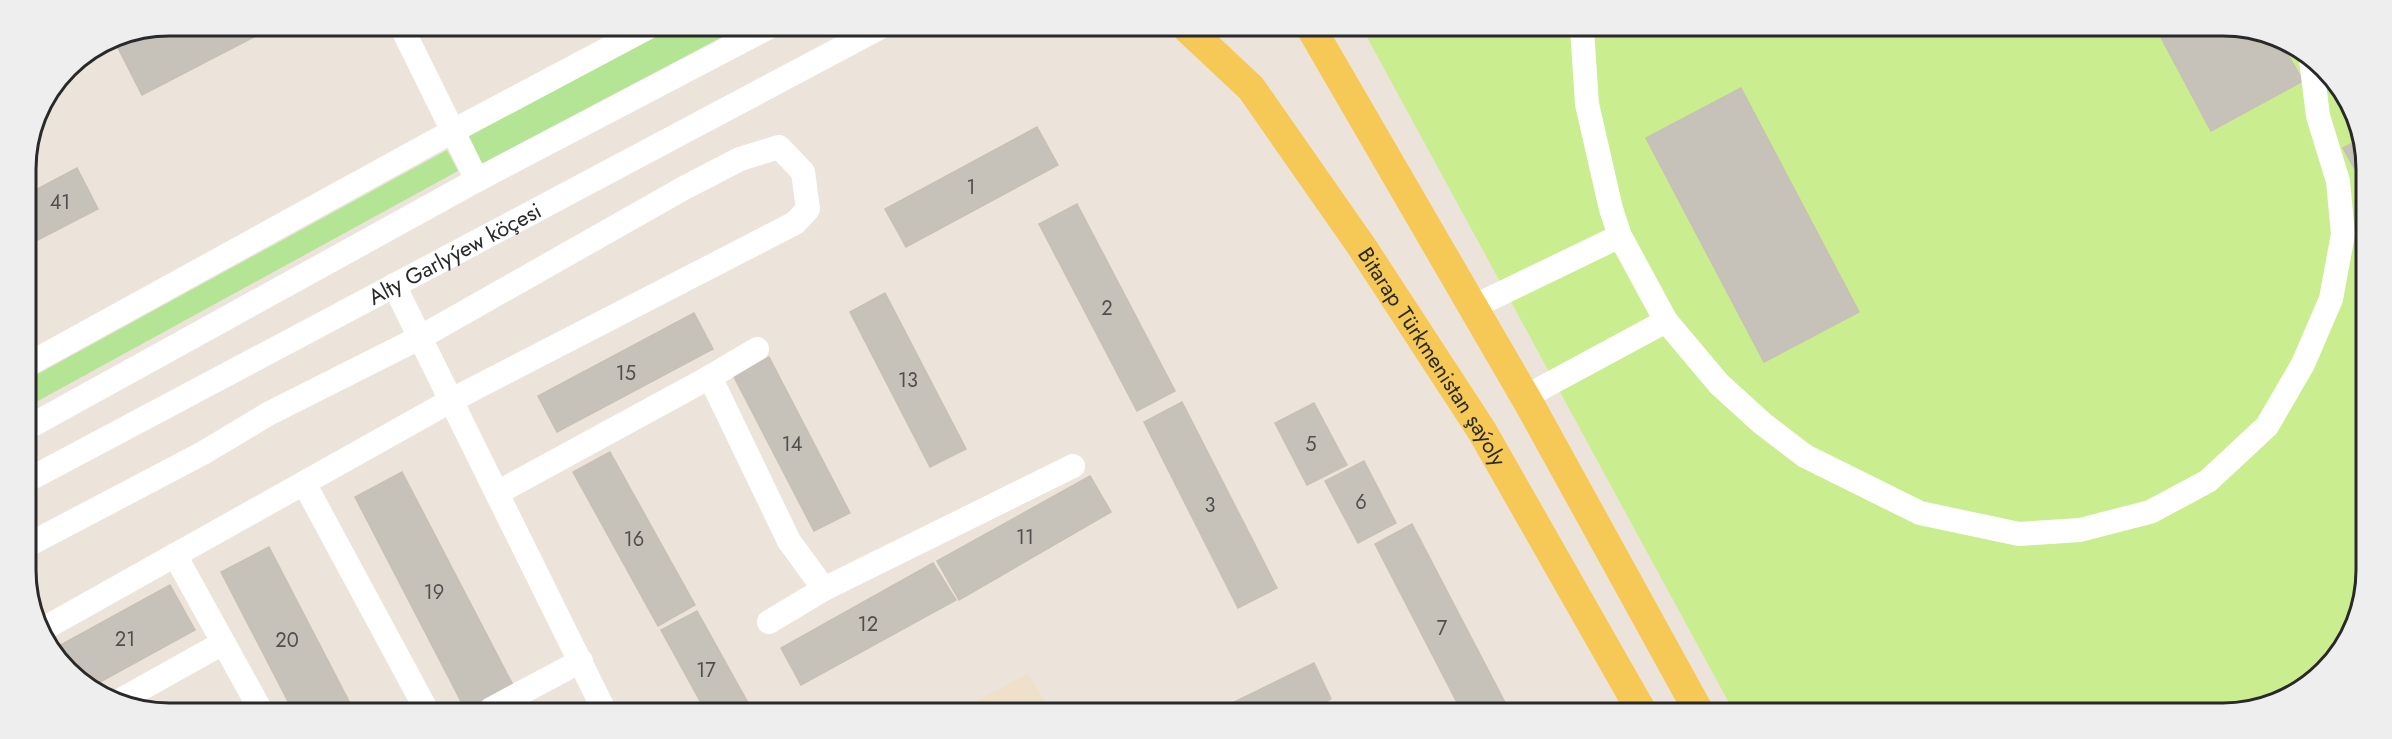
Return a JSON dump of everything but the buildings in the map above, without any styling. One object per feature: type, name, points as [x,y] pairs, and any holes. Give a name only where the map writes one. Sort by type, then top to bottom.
[{"type":"main road","name":"Bitarap Türkmenistan şaýoly","points":[[1196,36],[1251,88],[1362,247],[1482,431],[1637,703]]},
{"type":"main road","points":[[1316,36],[1525,397],[1694,703]]},
{"type":"street","points":[[406,36],[477,180]]},
{"type":"street","points":[[36,360],[453,131],[632,36]]},
{"type":"street","points":[[36,423],[477,180],[752,36]]},
{"type":"street","name":"Alty Garlyýew köçesi","points":[[36,476],[864,36]]},
{"type":"street","points":[[1582,36],[1587,104],[1611,209],[1620,236],[1666,321],[1719,384],[1762,424],[1805,456],[1920,513],[2019,534],[2080,530],[2150,512],[2208,481],[2267,426],[2303,364],[2331,299],[2343,234],[2338,181],[2318,116],[2312,71]]},
{"type":"street","points":[[36,541],[203,453],[268,414],[421,337],[684,188],[740,159],[778,147],[803,172],[808,209],[795,223],[452,400],[49,626]]},
{"type":"street","points":[[1473,308],[1620,236]]},
{"type":"street","points":[[394,285],[600,703]]},
{"type":"street","points":[[1525,397],[1666,321]]},
{"type":"street","points":[[497,493],[757,349]]},
{"type":"street","points":[[710,377],[789,541],[824,589]]},
{"type":"street","points":[[769,622],[824,589],[1073,466]]},
{"type":"street","points":[[304,483],[423,703]]},
{"type":"street","points":[[175,555],[257,703]]},
{"type":"street","points":[[128,696],[223,643]]},
{"type":"street","points":[[504,703],[580,662]]},
{"type":"shaded area","points":[[1028,673],[1046,703],[974,703]]},
{"type":"green space","points":[[656,36],[724,36],[481,164],[466,136]]},
{"type":"green space","points":[[1366,36],[2223,36],[2240,37],[2274,46],[2304,64],[2317,75],[2334,95],[2342,110],[2349,127],[2356,161],[2355,587],[2346,621],[2334,644],[2323,658],[2304,675],[2274,693],[2231,703],[1729,703]]},
{"type":"green space","points":[[447,150],[458,171],[36,402],[36,375]]}]
